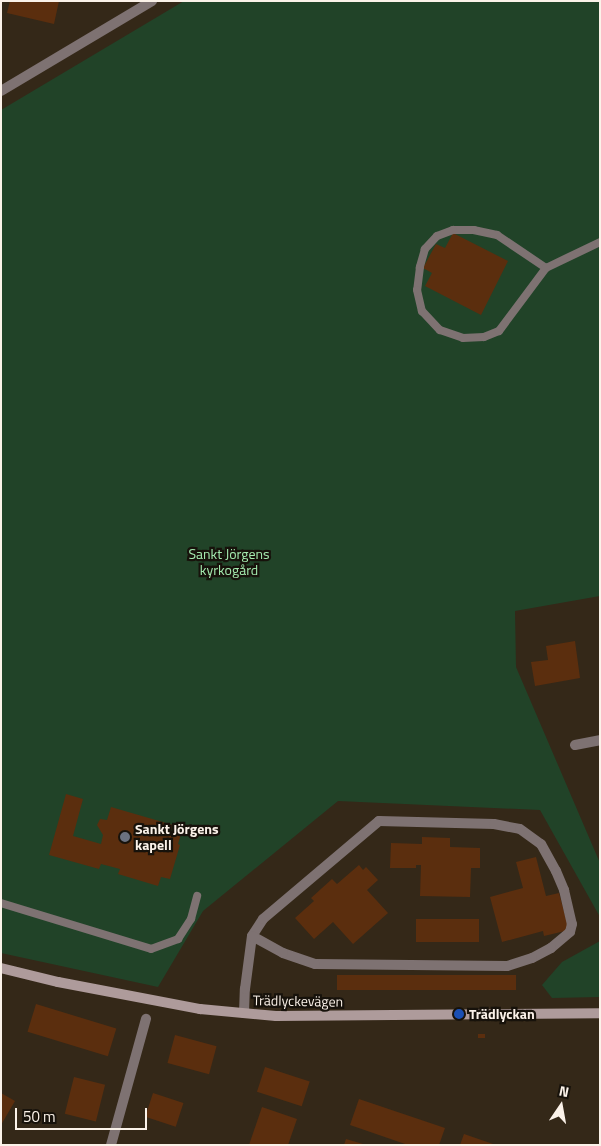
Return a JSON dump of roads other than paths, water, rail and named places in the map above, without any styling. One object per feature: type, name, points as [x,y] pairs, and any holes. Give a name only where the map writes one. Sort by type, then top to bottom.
[{"type":"street","points":[[1,91],[152,1]]},
{"type":"street","points":[[575,745],[600,740]]},
{"type":"street","points":[[244,1013],[252,936],[263,919],[379,821],[399,820],[494,824],[520,829],[541,844],[556,871],[567,898],[572,924],[570,932],[551,948],[532,958],[507,966],[315,964],[283,953],[252,936]]},
{"type":"street","name":"Trädlyckevägen","points":[[1,968],[134,998],[200,1010],[276,1016],[600,1013]]},
{"type":"street","points":[[111,1145],[146,1019]]},
{"type":"lane","points":[[546,268],[497,235],[474,230],[453,230],[437,236],[425,249],[417,290],[422,311],[440,330],[463,338],[484,337],[499,331],[508,322],[534,281],[546,268],[600,242]]},
{"type":"lane","points":[[1,903],[151,949],[178,939],[191,919],[197,896]]},
{"type":"place","name":"Sankt Jörgens kapell","points":[[125,837]]},
{"type":"place","name":"Trädlyckan","points":[[459,1014]]},
{"type":"park label","name":"Sankt Jörgens kyrkogård","points":[[229,562]]}]
